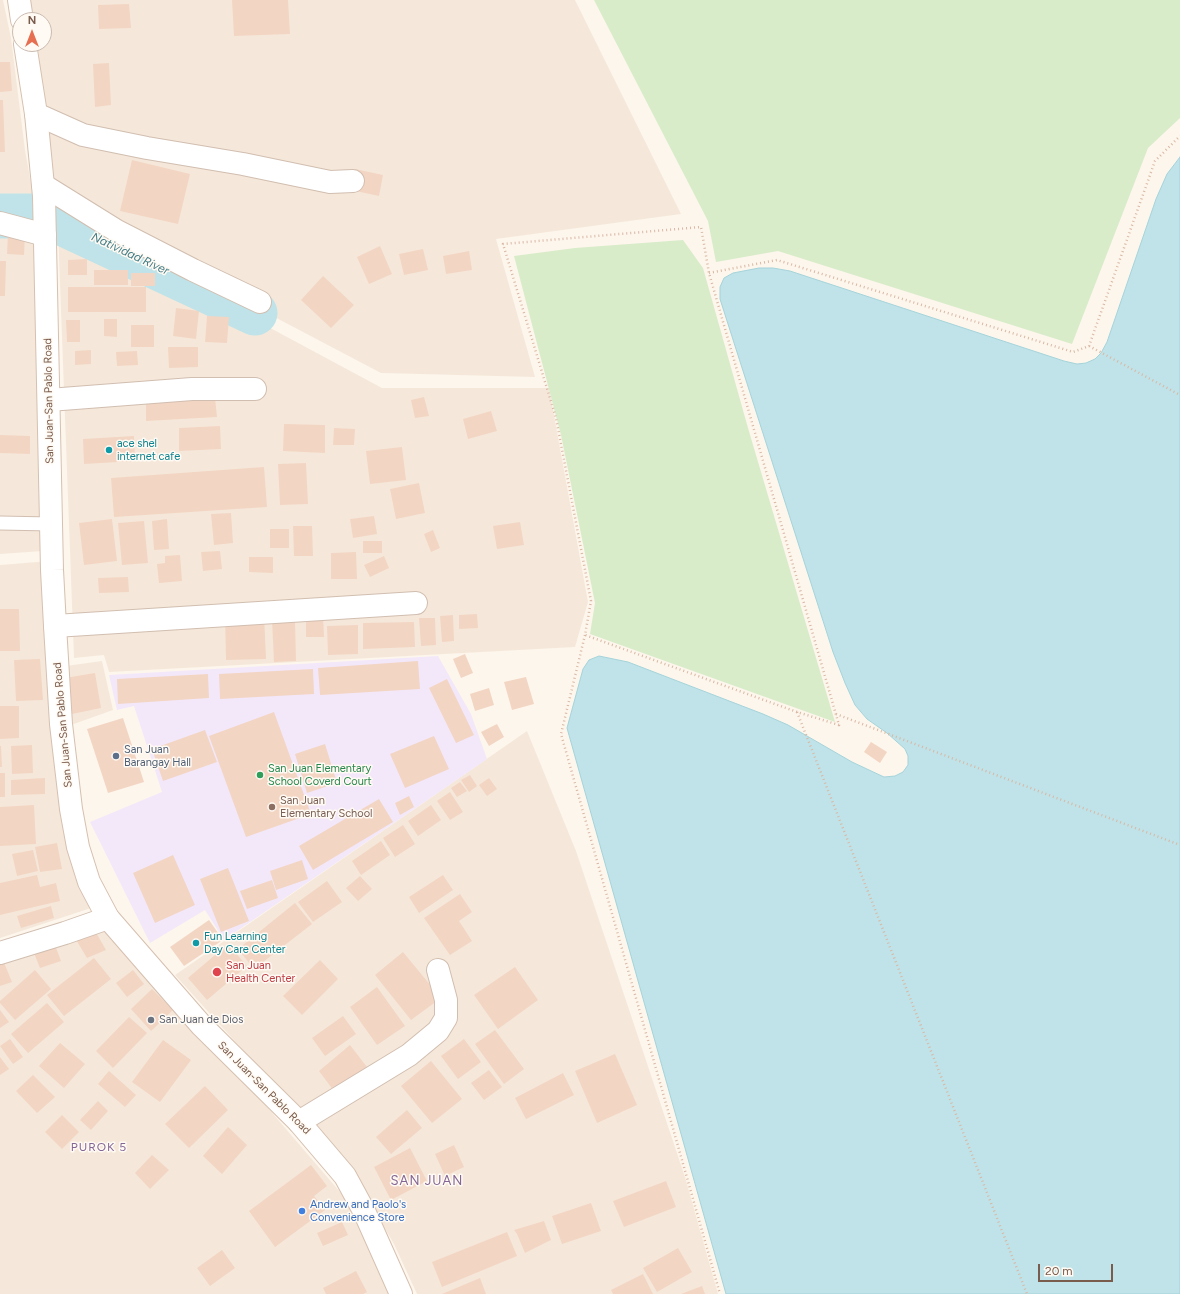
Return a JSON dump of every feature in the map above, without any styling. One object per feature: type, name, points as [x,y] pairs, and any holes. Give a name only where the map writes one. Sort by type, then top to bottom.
[{"type":"street","points":[[19,0],[21,12]]},
{"type":"street","name":"San Juan-San Pablo Road","points":[[26,52],[36,114],[43,190],[51,524],[61,724],[71,809],[78,847],[89,882],[108,918],[202,1026],[300,1122],[345,1176],[364,1211],[401,1294]]},
{"type":"street","points":[[36,114],[82,135],[147,148],[243,164],[330,182],[353,181]]},
{"type":"street","points":[[43,190],[117,231],[260,302]]},
{"type":"street","points":[[0,223],[45,230]]},
{"type":"street","points":[[49,400],[192,389],[255,389]]},
{"type":"street","points":[[55,626],[416,603]]},
{"type":"street","points":[[0,953],[108,918]]},
{"type":"street","points":[[300,1122],[409,1055],[438,1031],[446,1018],[446,1000],[438,970]]},
{"type":"lane","points":[[0,523],[51,524]]},
{"type":"path","points":[[1089,346],[1155,161],[1180,136]]},
{"type":"path","points":[[585,635],[797,712],[839,725],[709,273],[701,227],[503,244],[556,418],[591,601],[585,635],[561,734],[720,1294]]},
{"type":"path","points":[[709,273],[778,260],[1073,352],[1089,346],[1180,395]]},
{"type":"path","points":[[797,712],[1027,1294]]},
{"type":"path","points":[[836,714],[1180,845]]},
{"type":"shaded area","points":[[0,0],[3,0],[11,38],[25,150],[35,206],[0,195]]},
{"type":"shaded area","points":[[27,0],[575,0],[681,214],[496,239],[535,377],[381,373],[57,206],[36,52],[52,52],[52,12],[29,12]]},
{"type":"shaded area","points":[[0,224],[40,224],[43,551],[0,554]]},
{"type":"shaded area","points":[[58,230],[166,272],[382,388],[549,388],[588,602],[575,647],[109,672],[104,655],[74,658]]},
{"type":"shaded area","points":[[62,560],[66,666],[102,661],[113,710],[57,730],[91,908],[0,938],[0,565]]},
{"type":"shaded area","name":"San Juan Elementary School","points":[[438,656],[471,714],[487,759],[224,940],[205,910],[150,943],[90,822],[162,792],[134,706],[117,710],[109,675]]},
{"type":"shaded area","points":[[527,731],[576,851],[685,1177],[718,1294],[417,1294],[394,1244],[350,1169],[175,975]]},
{"type":"shaded area","name":"PUROK 5","points":[[101,918],[201,1030],[389,1249],[402,1294],[0,1294],[0,946]]},
{"type":"green space","points":[[594,0],[1180,0],[1180,118],[1148,148],[1072,344],[778,251],[716,262],[708,221]]},
{"type":"green space","points":[[683,240],[703,268],[748,428],[835,722],[590,634],[595,603],[561,435],[514,256],[575,248]]},
{"type":"water","points":[[1180,157],[1180,1294],[726,1294],[567,728],[583,669],[589,660],[599,656],[628,662],[788,725],[852,762],[884,777],[895,776],[903,772],[908,765],[908,756],[905,749],[887,733],[867,719],[855,705],[845,683],[833,652],[720,299],[720,287],[724,278],[733,273],[759,268],[773,268],[790,271],[1064,361],[1077,364],[1086,363],[1095,359],[1101,353],[1107,342],[1156,199],[1167,174]]},
{"type":"building","points":[[232,0],[288,0],[290,34],[234,36]]},
{"type":"building","points":[[129,4],[131,28],[99,29],[98,5]]},
{"type":"building","points":[[0,62],[10,62],[12,91],[0,92]]},
{"type":"building","points":[[109,63],[111,105],[95,107],[93,64]]},
{"type":"building","points":[[0,100],[3,100],[5,152],[0,152]]},
{"type":"building","points":[[132,160],[190,174],[178,224],[120,211]]},
{"type":"building","points":[[355,169],[383,175],[379,196],[351,190]]},
{"type":"building","points":[[8,233],[25,234],[24,255],[7,254]]},
{"type":"building","points":[[380,246],[392,274],[369,284],[357,257]]},
{"type":"building","points":[[423,249],[428,270],[404,275],[399,254]]},
{"type":"building","points":[[469,251],[472,270],[446,274],[443,256]]},
{"type":"building","points":[[87,259],[87,275],[68,275],[68,260]]},
{"type":"building","points":[[0,261],[6,261],[5,296],[0,296]]},
{"type":"building","points":[[94,270],[128,270],[128,285],[94,285]]},
{"type":"building","points":[[131,273],[155,273],[155,286],[131,286]]},
{"type":"building","points":[[323,276],[354,305],[331,328],[301,300]]},
{"type":"building","points":[[68,287],[146,287],[146,312],[68,312]]},
{"type":"building","points":[[176,308],[199,311],[196,339],[173,336]]},
{"type":"building","points":[[207,316],[229,317],[227,343],[205,342]]},
{"type":"building","points":[[104,319],[117,319],[117,337],[104,336]]},
{"type":"building","points":[[66,320],[80,320],[80,342],[67,342]]},
{"type":"building","points":[[131,325],[154,325],[154,347],[131,347]]},
{"type":"building","points":[[168,347],[198,347],[198,367],[169,368]]},
{"type":"building","points":[[91,350],[91,364],[75,365],[75,351]]},
{"type":"building","points":[[137,351],[138,365],[117,366],[116,352]]},
{"type":"building","points":[[424,397],[429,416],[415,418],[411,400]]},
{"type":"building","points":[[215,398],[217,417],[146,421],[146,401]]},
{"type":"building","points":[[491,411],[497,431],[468,439],[463,419]]},
{"type":"building","points":[[284,424],[325,425],[325,453],[283,451]]},
{"type":"building","points":[[220,426],[221,449],[179,451],[179,428]]},
{"type":"building","points":[[334,428],[355,429],[354,445],[333,445]]},
{"type":"building","points":[[0,435],[30,436],[30,454],[0,453]]},
{"type":"building","name":"ace shel internet cafe","points":[[134,436],[135,461],[84,464],[83,439]]},
{"type":"building","points":[[402,447],[406,480],[370,484],[366,451]]},
{"type":"building","points":[[306,463],[308,504],[280,505],[278,464]]},
{"type":"building","points":[[264,467],[267,507],[114,517],[111,478]]},
{"type":"building","points":[[419,483],[425,513],[396,519],[390,489]]},
{"type":"building","points":[[231,513],[233,543],[214,545],[211,514]]},
{"type":"building","points":[[374,516],[377,534],[353,538],[350,519]]},
{"type":"building","points":[[112,519],[117,561],[84,565],[79,523]]},
{"type":"building","points":[[167,519],[169,549],[154,550],[152,521]]},
{"type":"building","points":[[144,521],[148,563],[122,565],[118,523]]},
{"type":"building","points":[[520,522],[524,545],[497,549],[493,526]]},
{"type":"building","points":[[293,526],[312,526],[313,556],[294,556]]},
{"type":"building","points":[[270,529],[289,529],[289,548],[270,548]]},
{"type":"building","points":[[433,530],[440,548],[431,552],[424,534]]},
{"type":"building","points":[[363,541],[382,541],[382,553],[363,553]]},
{"type":"building","points":[[220,551],[222,569],[203,571],[201,552]]},
{"type":"building","points":[[356,552],[357,579],[331,579],[331,553]]},
{"type":"building","points":[[180,555],[182,581],[159,583],[157,564],[165,563],[165,556]]},
{"type":"building","points":[[384,556],[389,568],[370,577],[364,565]]},
{"type":"building","points":[[249,557],[273,557],[273,573],[249,572]]},
{"type":"building","points":[[128,577],[129,592],[99,593],[98,578]]},
{"type":"building","points":[[0,609],[19,609],[20,651],[0,651]]},
{"type":"building","points":[[264,614],[266,659],[226,660],[225,615]]},
{"type":"building","points":[[477,614],[478,628],[459,629],[459,615]]},
{"type":"building","points":[[323,615],[324,637],[306,637],[306,616]]},
{"type":"building","points":[[453,615],[454,641],[442,642],[440,616]]},
{"type":"building","points":[[419,618],[435,618],[436,645],[421,646]]},
{"type":"building","points":[[272,620],[295,620],[296,661],[274,662]]},
{"type":"building","points":[[414,622],[415,647],[363,649],[363,623]]},
{"type":"building","points":[[358,625],[358,654],[328,655],[327,626]]},
{"type":"building","points":[[465,654],[473,673],[461,678],[453,659]]},
{"type":"building","points":[[40,659],[43,700],[16,701],[14,660]]},
{"type":"building","points":[[418,661],[420,689],[320,695],[318,668]]},
{"type":"building","points":[[313,669],[314,694],[220,699],[219,674]]},
{"type":"building","points":[[95,673],[101,708],[72,714],[65,678]]},
{"type":"building","points":[[208,674],[209,698],[118,704],[117,679]]},
{"type":"building","points":[[526,677],[534,704],[512,710],[504,682]]},
{"type":"building","points":[[447,679],[474,735],[456,743],[429,688]]},
{"type":"building","points":[[489,688],[494,705],[475,711],[470,694]]},
{"type":"building","points":[[0,706],[19,706],[19,738],[0,739]]},
{"type":"building","name":"San Juan Elementary School Coverd Court","points":[[274,712],[311,814],[246,837],[209,736]]},
{"type":"building","name":"San Juan Barangay Hall","points":[[123,718],[144,782],[108,793],[87,729]]},
{"type":"building","points":[[497,724],[504,737],[489,746],[481,732]]},
{"type":"building","points":[[205,730],[217,762],[163,781],[152,749]]},
{"type":"building","points":[[434,736],[449,769],[405,788],[390,754]]},
{"type":"building","points":[[871,742],[887,752],[880,763],[864,752]]},
{"type":"building","points":[[325,744],[337,783],[307,793],[295,754]]},
{"type":"building","points":[[32,745],[33,773],[12,774],[11,746]]},
{"type":"building","points":[[1,746],[2,767],[0,767]]},
{"type":"building","points":[[0,773],[5,773],[5,797],[0,797]]},
{"type":"building","points":[[470,775],[477,786],[469,792],[461,780]]},
{"type":"building","points":[[45,778],[45,794],[11,795],[11,780]]},
{"type":"building","points":[[489,778],[497,789],[487,796],[479,785]]},
{"type":"building","points":[[460,782],[467,791],[457,797],[451,788]]},
{"type":"building","points":[[450,792],[463,812],[450,820],[437,801]]},
{"type":"building","points":[[409,796],[414,807],[400,815],[395,803]]},
{"type":"building","points":[[379,799],[393,822],[313,870],[299,846]]},
{"type":"building","points":[[34,805],[36,844],[0,846],[0,807]]},
{"type":"building","points":[[431,805],[441,820],[418,836],[408,821]]},
{"type":"building","points":[[403,825],[415,844],[395,857],[383,838]]},
{"type":"building","points":[[381,841],[390,855],[361,875],[352,861]]},
{"type":"building","points":[[57,843],[62,869],[40,872],[35,847]]},
{"type":"building","points":[[33,850],[38,871],[17,876],[12,854]]},
{"type":"building","points":[[173,855],[195,905],[155,923],[133,873]]},
{"type":"building","points":[[302,860],[308,879],[276,890],[270,871]]},
{"type":"building","points":[[228,868],[249,921],[221,932],[200,879]]},
{"type":"building","points":[[37,875],[40,887],[56,883],[60,901],[0,915],[0,883]]},
{"type":"building","points":[[443,875],[453,890],[419,913],[409,897]]},
{"type":"building","points":[[360,876],[372,889],[358,901],[346,888]]},
{"type":"building","points":[[272,880],[278,898],[247,909],[240,891]]},
{"type":"building","points":[[327,881],[342,902],[313,922],[298,902]]},
{"type":"building","points":[[460,894],[472,912],[459,921],[472,941],[450,955],[424,918]]},
{"type":"building","points":[[295,903],[312,924],[254,969],[238,949]]},
{"type":"building","points":[[51,906],[54,918],[21,928],[17,916]]},
{"type":"building","name":"Fun Learning Day Care Center","points":[[209,920],[223,940],[184,966],[170,947]]},
{"type":"building","points":[[94,929],[106,950],[87,958],[75,938]]},
{"type":"building","name":"San Juan Health Center","points":[[228,944],[247,966],[207,1000],[188,978]]},
{"type":"building","points":[[55,945],[61,961],[40,968],[34,953]]},
{"type":"building","points":[[403,952],[441,998],[411,1020],[375,975]]},
{"type":"building","points":[[0,953],[12,982],[0,986]]},
{"type":"building","points":[[94,958],[111,979],[64,1016],[47,995]]},
{"type":"building","points":[[320,960],[338,979],[302,1015],[283,996]]},
{"type":"building","points":[[515,967],[538,1000],[498,1029],[474,995]]},
{"type":"building","points":[[35,970],[51,989],[15,1020],[0,1003],[0,1001]]},
{"type":"building","points":[[133,970],[144,984],[127,997],[116,983]]},
{"type":"building","points":[[377,987],[405,1026],[377,1045],[350,1007]]},
{"type":"building","name":"San Juan de Dios","points":[[152,989],[173,1010],[151,1031],[131,1009]]},
{"type":"building","points":[[47,1003],[64,1022],[28,1053],[11,1034]]},
{"type":"building","points":[[0,1010],[9,1022],[0,1028]]},
{"type":"building","points":[[343,1016],[356,1034],[325,1056],[312,1038]]},
{"type":"building","points":[[129,1017],[147,1033],[113,1068],[96,1051]]},
{"type":"building","points":[[495,1030],[524,1069],[504,1084],[475,1044]]},
{"type":"building","points":[[10,1039],[23,1057],[13,1064],[0,1046]]},
{"type":"building","points":[[464,1039],[481,1062],[458,1079],[441,1056]]},
{"type":"building","points":[[163,1040],[191,1060],[160,1102],[132,1082]]},
{"type":"building","points":[[60,1043],[85,1064],[64,1088],[39,1066]]},
{"type":"building","points":[[350,1045],[370,1071],[337,1095],[319,1071]]},
{"type":"building","points":[[615,1054],[637,1105],[597,1123],[575,1071]]},
{"type":"building","points":[[0,1057],[9,1069],[0,1075]]},
{"type":"building","points":[[431,1061],[462,1099],[432,1123],[401,1086]]},
{"type":"building","points":[[489,1070],[502,1087],[484,1100],[471,1083]]},
{"type":"building","points":[[109,1071],[136,1095],[125,1107],[98,1084]]},
{"type":"building","points":[[563,1073],[574,1095],[526,1119],[515,1098]]},
{"type":"building","points":[[33,1075],[55,1097],[37,1113],[16,1091]]},
{"type":"building","points":[[205,1086],[228,1110],[189,1148],[165,1124]]},
{"type":"building","points":[[98,1101],[108,1111],[91,1130],[80,1120]]},
{"type":"building","points":[[407,1110],[422,1128],[391,1154],[376,1137]]},
{"type":"building","points":[[62,1115],[79,1132],[62,1149],[45,1132]]},
{"type":"building","points":[[228,1127],[247,1145],[222,1174],[203,1156]]},
{"type":"building","points":[[454,1145],[464,1167],[445,1176],[435,1154]]},
{"type":"building","points":[[410,1148],[427,1181],[391,1200],[374,1167]]},
{"type":"building","points":[[152,1155],[169,1170],[150,1189],[135,1173]]},
{"type":"building","points":[[311,1165],[327,1186],[314,1196],[325,1210],[275,1247],[249,1211]]},
{"type":"building","points":[[666,1181],[676,1207],[624,1227],[613,1201]]},
{"type":"building","points":[[591,1203],[601,1231],[562,1244],[552,1216]]},
{"type":"building","points":[[544,1221],[551,1240],[525,1253],[514,1230]]},
{"type":"building","points":[[342,1222],[348,1235],[323,1246],[317,1233]]},
{"type":"building","points":[[507,1232],[517,1256],[442,1287],[432,1262]]},
{"type":"building","points":[[678,1248],[692,1272],[657,1292],[643,1268]]},
{"type":"building","points":[[222,1250],[235,1268],[210,1286],[197,1268]]},
{"type":"building","points":[[356,1271],[367,1292],[363,1294],[326,1294],[323,1288]]},
{"type":"building","points":[[643,1274],[653,1294],[613,1294],[611,1290]]},
{"type":"building","points":[[480,1278],[486,1294],[442,1294]]},
{"type":"building","points":[[702,1286],[705,1294],[681,1294]]},
{"type":"waterway","name":"Natividad River","points":[[0,216],[47,216],[255,313]]},
{"type":"place","name":"ace shel internet cafe","points":[[109,450]]},
{"type":"place","name":"San Juan Barangay Hall","points":[[116,756]]},
{"type":"place","name":"San Juan Elementary School Coverd Court","points":[[260,775]]},
{"type":"place","name":"San Juan Elementary School","points":[[272,807]]},
{"type":"place","name":"Fun Learning Day Care Center","points":[[196,943]]},
{"type":"place","name":"San Juan Health Center","points":[[217,972]]},
{"type":"place","name":"San Juan de Dios","points":[[151,1020]]},
{"type":"place","name":"Andrew and Paolo's Convenience Store","points":[[302,1211]]},
{"type":"district","name":"PUROK 5","points":[[99,1147]]},
{"type":"district","name":"SAN JUAN","points":[[427,1181]]}]
